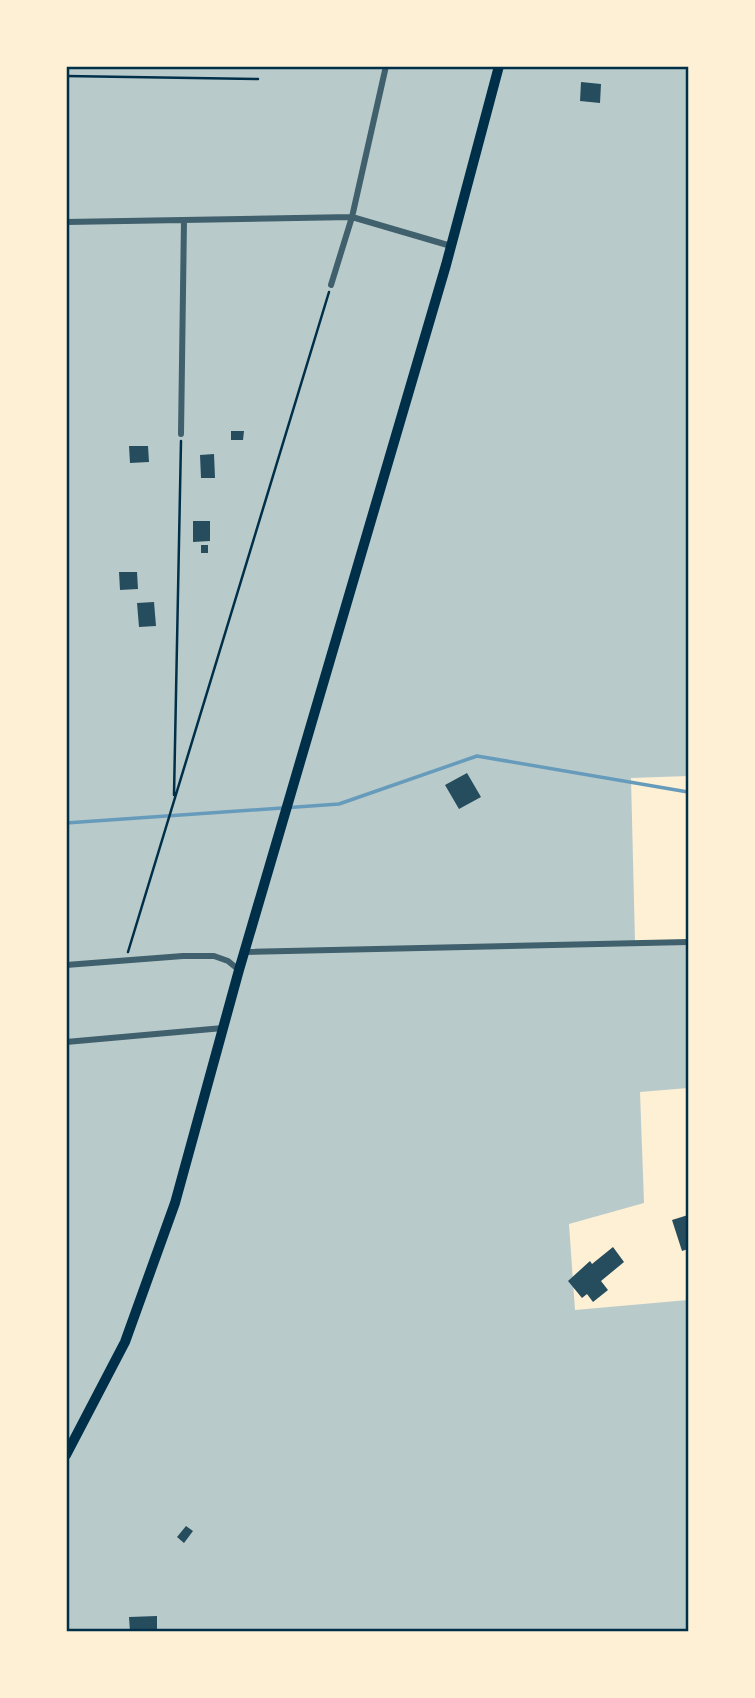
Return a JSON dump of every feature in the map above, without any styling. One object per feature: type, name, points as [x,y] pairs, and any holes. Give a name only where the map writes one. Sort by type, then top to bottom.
[{"type":"main road","points":[[66,1455],[125,1342],[175,1203],[244,952],[451,246],[499,66]]},
{"type":"street","points":[[331,285],[352,218],[386,66]]},
{"type":"street","points":[[66,222],[352,218],[451,246]]},
{"type":"street","points":[[181,434],[184,220]]},
{"type":"street","points":[[244,952],[688,942]]},
{"type":"street","points":[[66,965],[214,956],[228,961],[239,970]]},
{"type":"street","points":[[66,1042],[223,1028]]},
{"type":"path","points":[[66,76],[258,79]]},
{"type":"path","points":[[125,961],[331,285]]},
{"type":"path","points":[[174,800],[181,434]]},
{"type":"shaded area","points":[[66,67],[688,67],[688,776],[631,778],[635,942],[688,943],[688,1088],[640,1092],[644,1203],[569,1224],[575,1310],[688,1300],[688,1631],[67,1631]]},
{"type":"building","points":[[581,82],[601,84],[600,103],[580,101]]},
{"type":"building","points":[[231,431],[244,431],[243,440],[231,440]]},
{"type":"building","points":[[129,446],[148,446],[149,462],[130,463]]},
{"type":"building","points":[[214,454],[215,478],[201,478],[200,455]]},
{"type":"building","points":[[193,521],[210,521],[210,541],[193,542]]},
{"type":"building","points":[[201,545],[208,545],[208,553],[201,553]]},
{"type":"building","points":[[119,572],[137,572],[138,589],[120,590]]},
{"type":"building","points":[[154,602],[156,626],[139,627],[137,603]]},
{"type":"building","points":[[467,773],[481,797],[459,809],[445,785]]},
{"type":"building","points":[[688,1215],[688,1249],[682,1251],[672,1220]]},
{"type":"building","points":[[613,1247],[624,1262],[601,1281],[608,1290],[593,1302],[587,1294],[582,1298],[568,1281],[590,1261],[592,1264]]},
{"type":"building","points":[[186,1526],[193,1531],[184,1543],[177,1537]]},
{"type":"building","points":[[157,1616],[157,1631],[130,1632],[129,1617]]},
{"type":"waterway","points":[[66,823],[339,804],[477,756],[688,792]]}]
